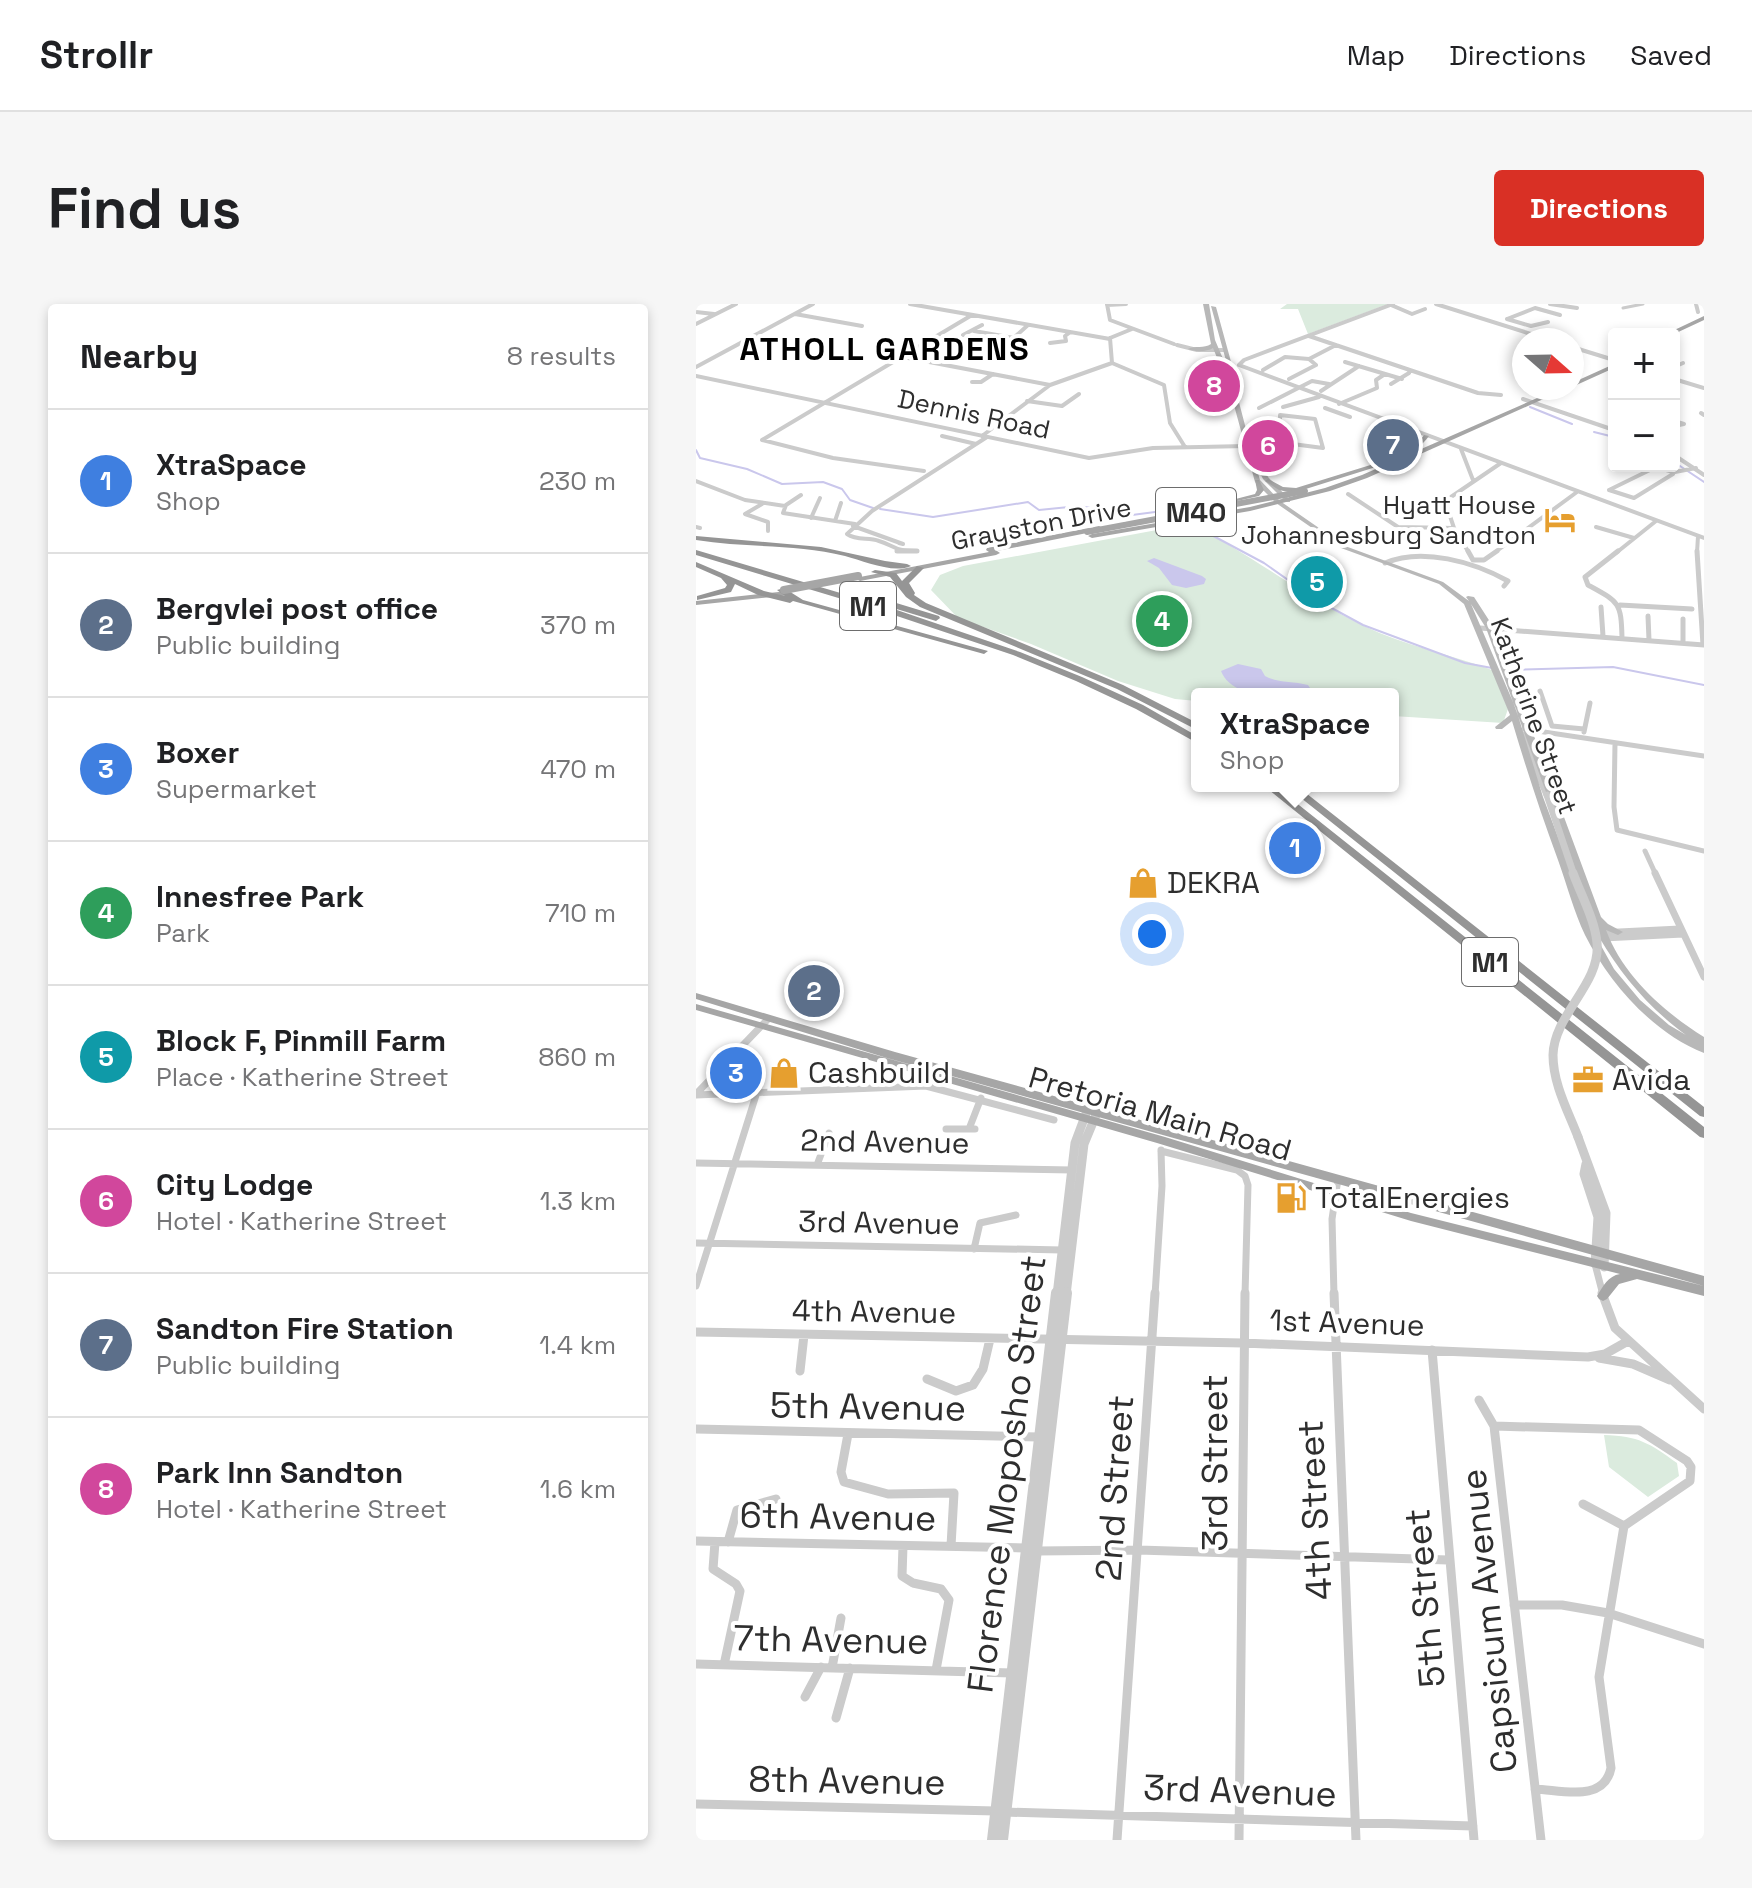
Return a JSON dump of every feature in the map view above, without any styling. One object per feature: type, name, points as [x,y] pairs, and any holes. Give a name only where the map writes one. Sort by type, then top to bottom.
[{"type":"highway","points":[[696,538],[826,549],[869,562],[907,566]]},
{"type":"highway","name":"M1","points":[[696,545],[1038,652],[1120,687],[1191,724]]},
{"type":"highway","name":"M1","points":[[696,552],[1004,649],[1109,693],[1191,737]]},
{"type":"highway","points":[[869,562],[876,574],[891,574],[909,595],[923,605],[1038,652]]},
{"type":"highway","points":[[696,564],[766,594],[845,614]]},
{"type":"highway","points":[[920,568],[905,583],[909,592],[923,605]]},
{"type":"highway","points":[[697,600],[728,590],[731,585],[723,576]]},
{"type":"highway","points":[[784,592],[800,602],[982,650],[1109,693]]},
{"type":"highway","name":"M1","points":[[1276,792],[1704,1134]]},
{"type":"highway","name":"M1","points":[[1299,792],[1704,1113]]},
{"type":"main road","name":"Katherine Street","points":[[1210,304],[1217,325],[1218,349],[1248,429],[1256,460],[1285,502],[1349,544],[1456,586],[1478,606],[1490,628],[1514,716],[1524,729],[1539,797],[1591,938],[1614,976],[1637,1002],[1666,1027],[1704,1050]]},
{"type":"main road","name":"Katherine Street","points":[[1210,304],[1218,349],[1234,395],[1246,446],[1257,481],[1270,495]]},
{"type":"main road","points":[[1680,329],[1702,319]]},
{"type":"main road","points":[[1680,335],[1702,319]]},
{"type":"main road","points":[[1191,349],[1218,349]]},
{"type":"main road","points":[[1584,372],[1608,363]]},
{"type":"main road","points":[[1584,378],[1608,364]]},
{"type":"main road","name":"Grayston Drive","points":[[891,574],[1308,493],[1402,457],[1431,440],[1521,400]]},
{"type":"main road","name":"Grayston Drive","points":[[1431,440],[1443,442],[1538,400]]},
{"type":"main road","points":[[1268,481],[1281,489],[1303,493],[1352,483],[1402,457],[1424,441],[1458,448]]},
{"type":"main road","name":"Grayston Drive","points":[[697,600],[784,592],[1305,491],[1360,475],[1377,465],[1402,457]]},
{"type":"main road","points":[[1285,502],[1377,465]]},
{"type":"main road","points":[[1210,507],[1257,495],[1261,490],[1257,481]]},
{"type":"main road","points":[[1064,541],[1296,500],[1303,493]]},
{"type":"main road","points":[[990,550],[1270,495],[1285,502]]},
{"type":"main road","name":"Katherine Street","points":[[1391,561],[1450,588],[1471,608],[1501,670],[1603,935],[1641,994],[1672,1021],[1704,1042]]},
{"type":"main road","points":[[1499,727],[1514,716]]},
{"type":"main road","points":[[1596,914],[1605,926],[1620,934],[1611,942],[1611,949]]},
{"type":"main road","name":"Pretoria Main Road","points":[[696,996],[765,1022]]},
{"type":"main road","name":"Pretoria Main Road","points":[[696,1007],[765,1022],[1090,1115],[1161,1145],[1334,1192],[1426,1221],[1600,1262],[1704,1281]]},
{"type":"main road","name":"Pretoria Main Road","points":[[1090,1115],[1152,1123],[1649,1278],[1704,1291]]},
{"type":"main road","points":[[1603,1296],[1615,1280],[1649,1278]]},
{"type":"street","points":[[696,324],[736,304]]},
{"type":"street","points":[[696,367],[813,304]]},
{"type":"street","points":[[910,304],[1110,339],[1134,329]]},
{"type":"street","points":[[1126,304],[1107,304],[1110,320],[1191,349]]},
{"type":"street","points":[[1289,379],[1304,373],[1305,368],[1316,365],[1309,359],[1278,351],[1392,304],[1410,314],[1425,309]]},
{"type":"street","points":[[1436,304],[1513,328]]},
{"type":"street","points":[[1550,304],[1577,308]]},
{"type":"street","points":[[1696,304],[1702,319]]},
{"type":"street","points":[[1623,308],[1639,305]]},
{"type":"street","points":[[1548,322],[1531,326],[1507,319],[1535,308],[1560,315]]},
{"type":"street","points":[[696,312],[715,314]]},
{"type":"street","points":[[795,314],[862,326]]},
{"type":"street","points":[[924,471],[833,458],[762,441],[972,315]]},
{"type":"street","points":[[963,335],[982,325]]},
{"type":"street","points":[[988,341],[1007,344],[1028,325]]},
{"type":"street","points":[[974,331],[1014,338]]},
{"type":"street","points":[[1050,343],[1066,341],[1065,336],[1069,333]]},
{"type":"street","points":[[1431,440],[1320,394],[1244,369],[1239,364],[1307,338],[1478,393],[1501,395]]},
{"type":"street","points":[[1110,339],[1112,363]]},
{"type":"street","points":[[1309,359],[1336,345]]},
{"type":"street","points":[[1584,351],[1608,359]]},
{"type":"street","points":[[1263,370],[1288,356]]},
{"type":"street","points":[[1358,356],[1342,363],[1402,379]]},
{"type":"street","points":[[903,357],[1050,385]]},
{"type":"street","points":[[917,551],[897,551],[879,541],[847,534],[872,511],[976,444],[1050,385],[1112,363],[1164,385],[1170,423],[1185,447]]},
{"type":"street","points":[[1375,370],[1387,363]]},
{"type":"street","points":[[1283,407],[1320,394],[1329,384],[1359,366]]},
{"type":"street","points":[[1391,384],[1409,373]]},
{"type":"street","points":[[972,382],[981,382],[993,374]]},
{"type":"street","points":[[1317,411],[1324,405],[1338,404],[1377,388],[1376,380],[1385,374]]},
{"type":"street","name":"Dennis Road","points":[[696,376],[1089,458],[1185,447],[1246,446]]},
{"type":"street","points":[[1296,377],[1329,384]]},
{"type":"street","points":[[1680,381],[1704,388]]},
{"type":"street","points":[[1259,408],[1310,382]]},
{"type":"street","points":[[1027,401],[1060,408],[1075,401],[1079,394]]},
{"type":"street","points":[[1309,399],[1350,417]]},
{"type":"street","points":[[1527,400],[1608,428]]},
{"type":"street","points":[[1281,415],[1315,418],[1323,447],[1288,445],[1279,430],[1281,415]]},
{"type":"street","points":[[1680,424],[1695,427]]},
{"type":"street","points":[[1248,429],[1279,430]]},
{"type":"street","points":[[942,436],[976,444]]},
{"type":"street","points":[[1443,442],[1701,537],[1704,645],[1480,628]]},
{"type":"street","points":[[1458,448],[1472,477]]},
{"type":"street","points":[[1680,460],[1704,475]]},
{"type":"street","points":[[1501,463],[1472,477],[1445,501],[1454,528],[1470,558],[1481,561],[1577,492]]},
{"type":"street","points":[[1674,473],[1656,467],[1609,490],[1634,498],[1674,473],[1691,469]]},
{"type":"street","points":[[696,481],[745,500],[785,506],[801,495]]},
{"type":"street","points":[[1348,494],[1398,527],[1454,528]]},
{"type":"street","points":[[811,518],[820,498]]},
{"type":"street","points":[[764,503],[745,514],[768,522],[768,531]]},
{"type":"street","points":[[835,521],[841,503]]},
{"type":"street","points":[[785,506],[784,513],[854,525],[899,543]]},
{"type":"street","points":[[1656,521],[1585,577],[1588,585],[1620,605],[1692,609]]},
{"type":"street","points":[[875,531],[882,526]]},
{"type":"street","points":[[1596,527],[1634,538]]},
{"type":"street","points":[[1391,561],[1418,555],[1468,564],[1505,579],[1508,581],[1504,586]]},
{"type":"street","points":[[1620,605],[1622,637]]},
{"type":"street","points":[[1601,607],[1603,636]]},
{"type":"street","points":[[1648,616],[1649,640]]},
{"type":"street","points":[[1683,619],[1683,643]]},
{"type":"street","points":[[1540,691],[1552,726],[1584,729]]},
{"type":"street","points":[[1583,738],[1590,703]]},
{"type":"street","points":[[1704,756],[1524,729],[1597,943],[1592,970],[1557,1034],[1553,1050],[1555,1069],[1586,1164],[1593,1174],[1606,1213],[1600,1262],[1603,1296],[1611,1322],[1704,1409]]},
{"type":"street","points":[[1615,743],[1614,807],[1617,830],[1704,851]]},
{"type":"street","points":[[1645,851],[1704,977]]},
{"type":"street","points":[[1591,938],[1682,932]]},
{"type":"street","points":[[696,1094],[765,1022]]},
{"type":"street","points":[[696,1094],[926,1086],[981,1098],[1054,1120]]},
{"type":"street","points":[[696,1286],[757,1092]]},
{"type":"street","points":[[946,1129],[972,1129],[981,1098]]},
{"type":"street","name":"Florence Moposho Street","points":[[1002,1840],[1001,1811],[1012,1673],[1032,1549],[1039,1437],[1056,1341],[1062,1250],[1077,1132],[1090,1115]]},
{"type":"street","name":"Florence Moposho Street","points":[[993,1840],[1001,1811],[1056,1341],[1090,1115]]},
{"type":"street","points":[[817,1165],[829,1133]]},
{"type":"street","name":"2nd Street","points":[[1117,1840],[1139,1550],[1162,1186],[1161,1145]]},
{"type":"street","name":"3rd Street","points":[[1161,1145],[1237,1170],[1245,1176],[1248,1185],[1243,1343],[1239,1840]]},
{"type":"street","name":"2nd Avenue","points":[[696,1163],[1072,1170]]},
{"type":"street","name":"4th Street","points":[[1338,1179],[1332,1219],[1335,1346],[1356,1840]]},
{"type":"street","points":[[974,1249],[980,1223],[1016,1215]]},
{"type":"street","name":"3rd Avenue","points":[[696,1243],[1062,1250]]},
{"type":"street","name":"4th Avenue","points":[[696,1332],[1056,1341]]},
{"type":"street","points":[[800,1371],[804,1335]]},
{"type":"street","points":[[927,1379],[937,1380],[945,1387],[968,1388],[978,1381],[984,1370],[990,1339]]},
{"type":"street","name":"1st Avenue","points":[[1056,1341],[1243,1343],[1588,1357],[1605,1354],[1628,1341]]},
{"type":"street","name":"5th Street","points":[[1432,1350],[1474,1840]]},
{"type":"street","points":[[1588,1357],[1633,1364],[1683,1387]]},
{"type":"street","name":"Capsicum Avenue","points":[[1479,1400],[1494,1426],[1541,1840]]},
{"type":"street","points":[[1494,1426],[1639,1430],[1687,1461],[1691,1467],[1690,1481],[1624,1526],[1599,1677],[1611,1768],[1608,1780],[1591,1792],[1535,1789]]},
{"type":"street","name":"5th Avenue","points":[[696,1429],[1039,1437]]},
{"type":"street","points":[[848,1434],[841,1472],[844,1482],[888,1494],[954,1493],[951,1546]]},
{"type":"street","points":[[728,1542],[737,1510],[776,1499]]},
{"type":"street","points":[[1583,1504],[1624,1526]]},
{"type":"street","name":"6th Avenue","points":[[696,1541],[1032,1549]]},
{"type":"street","points":[[715,1542],[713,1569],[732,1581],[740,1591],[724,1665]]},
{"type":"street","points":[[903,1546],[898,1564],[903,1577],[912,1584],[941,1589],[949,1600],[936,1670]]},
{"type":"street","points":[[1032,1549],[1448,1560]]},
{"type":"street","points":[[1514,1605],[1562,1605],[1608,1613],[1704,1644]]},
{"type":"street","points":[[805,1697],[826,1668],[841,1618]]},
{"type":"street","name":"7th Avenue","points":[[696,1664],[1012,1673]]},
{"type":"street","points":[[836,1718],[850,1668]]},
{"type":"street","name":"8th Avenue","points":[[696,1804],[1001,1811]]},
{"type":"street","name":"3rd Avenue","points":[[1001,1811],[1473,1826]]},
{"type":"green space","points":[[1287,304],[1388,304],[1308,334],[1298,309],[1280,309]]},
{"type":"green space","points":[[1189,524],[1364,626],[1492,670],[1508,709],[1503,723],[1399,716],[1399,688],[1191,688],[1191,700],[1175,699],[1118,681],[1031,644],[958,618],[931,590],[940,575],[963,566]]},
{"type":"green space","points":[[1604,1435],[1635,1439],[1651,1446],[1677,1463],[1679,1476],[1648,1497],[1609,1467]]},
{"type":"water","points":[[1154,558],[1202,576],[1206,579],[1204,584],[1186,588],[1172,585],[1159,568],[1147,561]]},
{"type":"water","points":[[1238,664],[1261,669],[1265,676],[1275,680],[1308,685],[1310,688],[1236,688],[1221,671]]},
{"type":"waterway","points":[[1530,407],[1572,424]]},
{"type":"waterway","points":[[1594,432],[1608,436]]},
{"type":"waterway","points":[[696,450],[700,458],[747,469],[782,484],[823,482],[842,489],[850,500],[873,508]]},
{"type":"waterway","points":[[1680,466],[1704,482]]},
{"type":"waterway","points":[[880,509],[933,517],[1028,502],[1039,510],[1079,506],[1132,515],[1178,509]]},
{"type":"waterway","points":[[1189,523],[1264,563],[1315,599],[1363,625],[1465,663],[1492,668]]},
{"type":"waterway","points":[[1510,670],[1613,667],[1704,685]]},
{"type":"place","name":"Park Inn Sandton","points":[[1214,386]]},
{"type":"place","name":"Sandton Fire Station","points":[[1393,445]]},
{"type":"place","name":"City Lodge","points":[[1268,446]]},
{"type":"place","name":"Hyatt House Johannesburg Sandton","points":[[1560,520]]},
{"type":"place","name":"Block F, Pinmill Farm","points":[[1317,582]]},
{"type":"place","name":"Innesfree Park","points":[[1162,621]]},
{"type":"place","name":"XtraSpace","points":[[1295,848]]},
{"type":"place","name":"DEKRA","points":[[1143,883]]},
{"type":"place","name":"Bergvlei post office","points":[[814,991]]},
{"type":"place","name":"Boxer","points":[[736,1073]]},
{"type":"place","name":"Cashbuild","points":[[784,1073]]},
{"type":"place","name":"Avida","points":[[1588,1080]]},
{"type":"place","name":"TotalEnergies","points":[[1291,1198]]},
{"type":"district","name":"ATHOLL GARDENS","points":[[885,349]]}]
